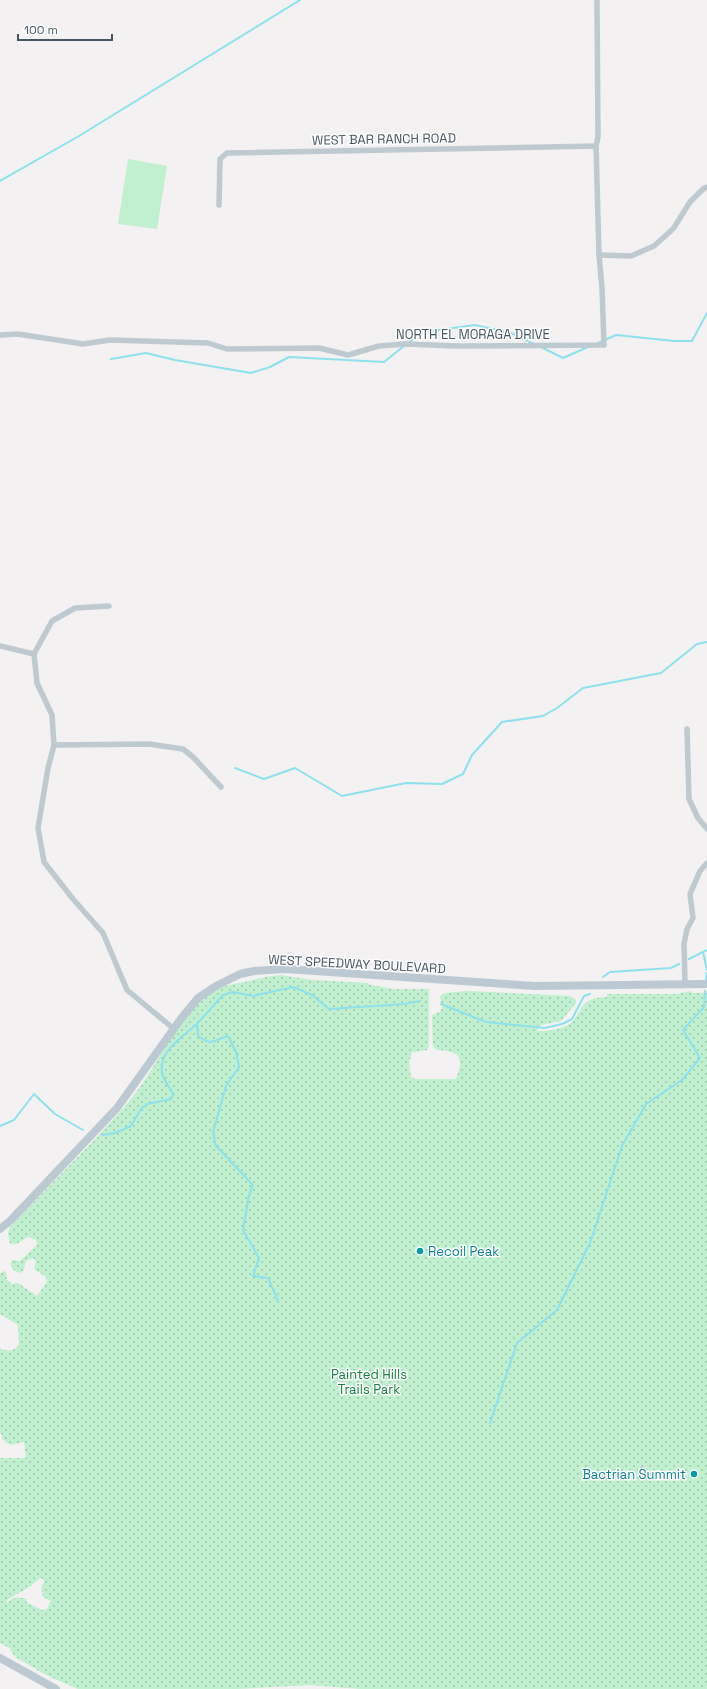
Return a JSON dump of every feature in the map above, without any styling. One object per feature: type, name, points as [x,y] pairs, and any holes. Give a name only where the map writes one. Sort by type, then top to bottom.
[{"type":"main road","name":"WEST SPEEDWAY BOULEVARD","points":[[0,1229],[10,1221],[117,1108],[198,998],[240,974],[254,971],[285,969],[535,986],[707,984]]},
{"type":"main road","points":[[0,1658],[56,1689]]},
{"type":"street","name":"NORTH EL MORAGA DRIVE","points":[[0,335],[18,334],[83,344],[110,340],[208,343],[227,349],[319,348],[348,355],[379,346],[405,344],[456,346],[604,346],[602,288],[599,256],[596,146],[598,137],[597,0]]},
{"type":"street","name":"WEST BAR RANCH ROAD","points":[[219,205],[220,159],[227,153],[596,146]]},
{"type":"street","points":[[599,256],[631,256],[654,246],[673,229],[690,202],[704,188],[707,187]]},
{"type":"street","points":[[109,606],[75,608],[52,621],[34,654],[37,683],[52,715],[54,745],[48,768],[38,828],[44,862],[73,899],[103,933],[128,990],[174,1029]]},
{"type":"street","points":[[0,646],[34,654]]},
{"type":"street","points":[[687,729],[689,799],[698,818],[707,829]]},
{"type":"street","points":[[54,745],[149,744],[182,749],[193,757],[221,787]]},
{"type":"street","points":[[685,984],[684,944],[687,929],[694,918],[690,894],[700,871],[707,863]]},
{"type":"green space","points":[[128,159],[167,166],[157,229],[118,224]]},
{"type":"green space","name":"Painted Hills Trails Park","points":[[281,975],[312,980],[368,983],[370,985],[395,989],[429,989],[429,1046],[427,1050],[412,1052],[409,1063],[411,1077],[416,1079],[456,1079],[459,1071],[460,1060],[458,1056],[450,1052],[436,1050],[433,1045],[432,1015],[440,1012],[442,1008],[440,996],[445,993],[468,991],[570,996],[576,1000],[576,1003],[561,1021],[541,1025],[537,1031],[546,1031],[555,1030],[568,1025],[573,1021],[581,1008],[587,1002],[598,998],[607,997],[607,994],[678,994],[689,991],[692,993],[707,993],[707,1689],[361,1689],[309,1685],[237,1689],[78,1689],[46,1675],[17,1658],[12,1653],[10,1648],[0,1643],[0,1458],[26,1458],[24,1442],[10,1445],[2,1439],[2,1435],[0,1433],[0,1348],[10,1351],[19,1345],[18,1325],[0,1314],[0,1274],[4,1271],[6,1272],[7,1280],[12,1284],[18,1283],[37,1296],[47,1282],[46,1277],[34,1269],[36,1261],[33,1258],[26,1261],[23,1271],[19,1273],[12,1268],[12,1260],[20,1261],[37,1245],[36,1240],[29,1237],[18,1243],[10,1244],[8,1233],[10,1227],[102,1132],[131,1099],[141,1086],[168,1042],[188,1014],[199,1002],[211,992],[220,988],[265,977]],"holes":[[[40,1578],[44,1581],[41,1591],[43,1593],[42,1596],[51,1601],[47,1609],[42,1610],[26,1602],[27,1600],[21,1598],[14,1598],[7,1603],[7,1600],[31,1586]]]},
{"type":"waterway","points":[[0,181],[79,136],[300,0]]},
{"type":"waterway","points":[[598,343],[616,335],[674,341],[692,341],[707,313]]},
{"type":"waterway","points":[[409,342],[423,332],[475,325],[511,333],[534,344]]},
{"type":"waterway","points":[[111,359],[146,353],[175,360],[251,373],[270,367],[289,357],[384,362],[404,346]]},
{"type":"waterway","points":[[541,347],[563,358],[588,347]]},
{"type":"waterway","points":[[235,768],[264,779],[295,768],[342,796],[406,783],[442,784],[463,774],[472,755],[502,722],[543,716],[557,708],[583,688],[661,673],[697,644],[707,642]]},
{"type":"waterway","points":[[689,959],[707,950]]},
{"type":"waterway","points":[[703,952],[707,970]]},
{"type":"waterway","points":[[603,977],[610,972],[671,968],[679,964]]},
{"type":"waterway","points":[[706,980],[707,973]]},
{"type":"waterway","points":[[278,1301],[268,1278],[253,1276],[259,1258],[243,1230],[249,1195],[253,1185],[216,1146],[213,1132],[226,1086],[239,1067],[236,1052],[228,1036],[213,1042],[207,1041],[198,1036],[197,1024],[223,995],[233,992],[253,996],[293,987],[312,995],[329,1009],[404,1004],[420,1001]]},
{"type":"waterway","points":[[490,1423],[517,1343],[557,1310],[590,1243],[622,1146],[646,1104],[682,1080],[700,1058],[683,1030],[704,1007],[705,991]]},
{"type":"waterway","points":[[441,1004],[486,1022],[545,1028],[562,1024],[572,1019],[584,996],[590,994]]},
{"type":"waterway","points":[[103,1135],[115,1133],[131,1126],[141,1109],[147,1104],[171,1099],[173,1095],[163,1076],[163,1060],[171,1047],[197,1024]]},
{"type":"waterway","points":[[0,1126],[14,1120],[34,1094],[55,1114],[83,1130]]},
{"type":"place","name":"Recoil Peak","points":[[420,1251]]},
{"type":"place","name":"Bactrian Summit","points":[[694,1474]]}]
